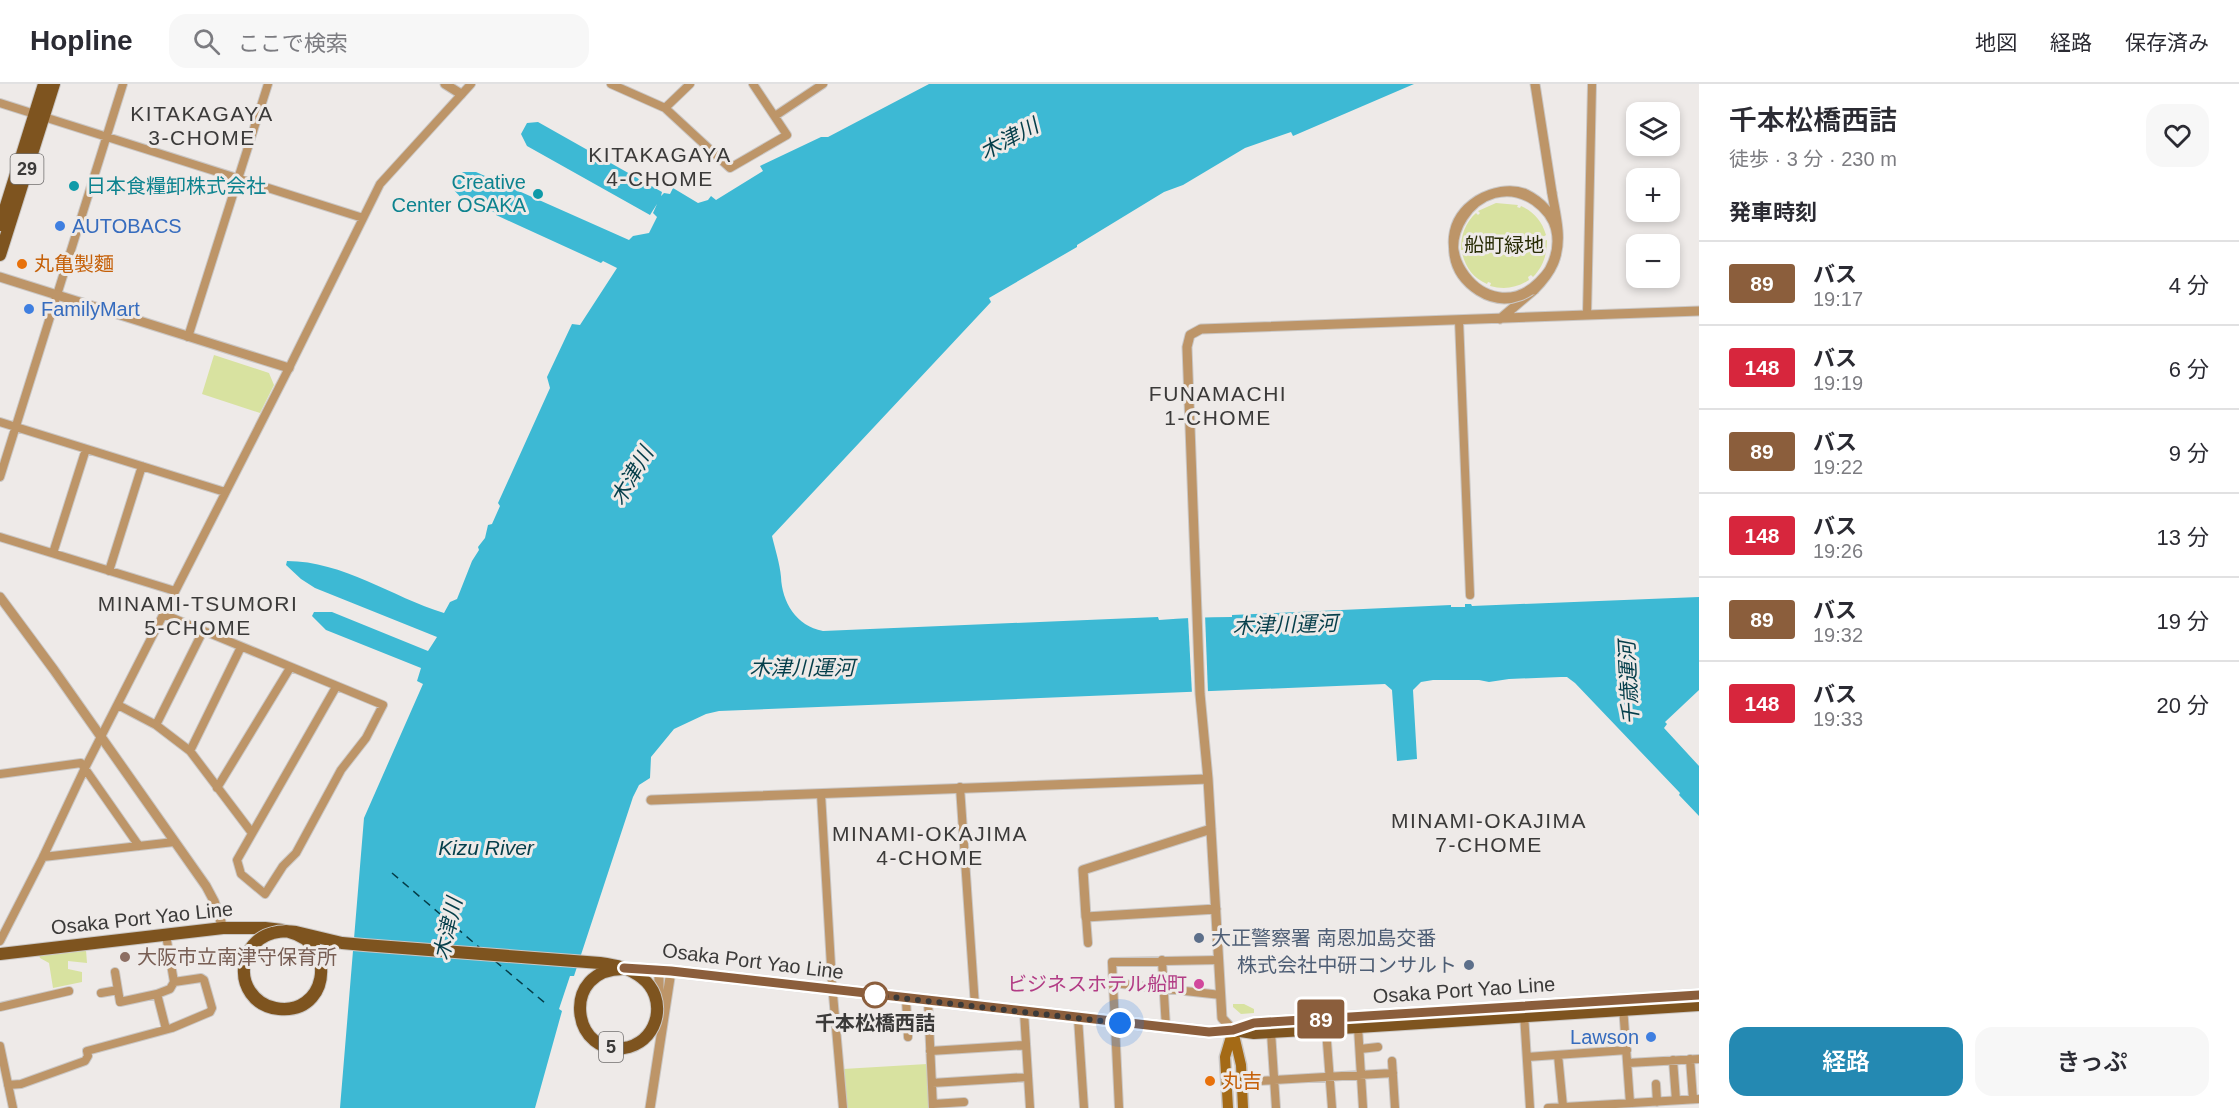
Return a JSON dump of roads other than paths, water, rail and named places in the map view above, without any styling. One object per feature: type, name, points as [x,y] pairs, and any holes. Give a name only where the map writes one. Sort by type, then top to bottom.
[{"type":"main road","name":"29","points":[[0,255],[39,116],[44,84]]},
{"type":"main road","name":"29","points":[[0,225],[39,116],[54,84]]},
{"type":"main road","name":"Osaka Port Yao Line","points":[[0,954],[223,928],[265,928],[289,932],[304,937],[316,951],[321,962],[321,973],[315,992],[301,1004],[285,1009],[268,1006],[252,994],[247,986],[244,973],[247,957],[257,941],[275,932],[289,931],[300,935],[304,937],[307,939],[315,948],[319,955],[322,967],[322,976],[316,991],[302,1004],[285,1009],[273,1008],[267,1006],[256,999],[250,991],[247,986],[245,980],[244,973],[245,960],[256,942],[267,934],[275,932],[279,931],[289,931],[296,932],[342,943],[600,963],[616,966],[627,969],[632,970],[640,975],[649,984],[658,1007],[657,1019],[650,1032],[643,1040],[629,1047],[614,1048],[605,1046],[588,1034],[580,1019],[579,1011],[580,1004],[582,996],[585,988],[591,981],[597,976],[604,973],[617,969],[622,969],[626,969],[633,972],[650,987],[657,1005],[654,1024],[642,1040],[625,1047],[606,1045],[589,1034],[580,1015],[581,999],[591,982],[604,973],[614,970],[620,969],[627,967],[1209,1032],[1233,1030],[1270,1032],[1358,1027],[1623,1005],[1699,1005]]},
{"type":"main road","name":"Osaka Port Yao Line","points":[[1623,1005],[1699,994]]},
{"type":"main road","name":"Osaka Port Yao Line","points":[[1233,1030],[1254,1023],[1524,1012]]},
{"type":"main road","points":[[1233,1030],[1239,1057],[1243,1108]]},
{"type":"main road","points":[[1228,1108],[1225,1057],[1233,1030]]},
{"type":"street","points":[[0,477],[123,84]]},
{"type":"street","points":[[188,337],[268,84]]},
{"type":"street","points":[[445,84],[461,94]]},
{"type":"street","points":[[0,940],[384,178],[471,84]]},
{"type":"street","points":[[611,84],[625,87],[665,108],[730,168],[788,135],[753,84]]},
{"type":"street","points":[[665,108],[690,84]]},
{"type":"street","points":[[775,116],[823,84]]},
{"type":"street","points":[[1500,319],[1530,294],[1547,277],[1556,260],[1556,239],[1550,218],[1541,207],[1518,194],[1495,196],[1472,207],[1462,217],[1459,223],[1456,230],[1453,240],[1453,251],[1458,271],[1469,285],[1482,295],[1491,298],[1513,299],[1534,290],[1548,276],[1553,268],[1556,259],[1558,246],[1557,238],[1556,228],[1553,222],[1550,216],[1542,206],[1526,195],[1519,192],[1504,192],[1475,204],[1468,209],[1463,216],[1460,222],[1456,229],[1454,249],[1456,260],[1459,269],[1470,284],[1483,293],[1503,298],[1514,297],[1534,288],[1547,274],[1553,266],[1556,257],[1557,251],[1558,245],[1557,236],[1555,227],[1550,215],[1541,204],[1525,194],[1518,191],[1504,191],[1489,195],[1475,202],[1463,214],[1456,228],[1454,238],[1453,248],[1455,258],[1459,268],[1470,282],[1492,295],[1514,296],[1525,292],[1533,287],[1548,273],[1553,264],[1556,256],[1557,249],[1558,243],[1557,231],[1535,84]]},
{"type":"street","points":[[1587,315],[1592,84]]},
{"type":"street","points":[[0,103],[363,218]]},
{"type":"street","points":[[0,277],[289,368]]},
{"type":"street","points":[[1233,1030],[1222,1018],[1208,778],[1200,694],[1186,347],[1190,335],[1201,329],[1699,311]]},
{"type":"street","points":[[1459,320],[1470,596]]},
{"type":"street","points":[[0,422],[225,492]]},
{"type":"street","points":[[53,553],[86,449]]},
{"type":"street","points":[[110,571],[142,466]]},
{"type":"street","points":[[0,537],[175,591]]},
{"type":"street","points":[[0,597],[206,886],[223,928]]},
{"type":"street","points":[[163,614],[383,705],[366,738],[341,770],[296,854],[284,866],[265,894],[241,874],[237,860],[336,687]]},
{"type":"street","points":[[156,725],[203,631]]},
{"type":"street","points":[[190,751],[241,647]]},
{"type":"street","points":[[217,788],[290,668]]},
{"type":"street","points":[[118,705],[156,725],[190,751],[252,833]]},
{"type":"street","points":[[0,774],[81,763],[139,846]]},
{"type":"street","points":[[651,800],[1208,778]]},
{"type":"street","points":[[960,787],[975,1006]]},
{"type":"street","points":[[821,794],[832,983],[843,1108]]},
{"type":"street","points":[[1088,943],[1083,870],[1211,830]]},
{"type":"street","points":[[43,857],[174,842]]},
{"type":"street","points":[[1086,917],[1216,909]]},
{"type":"street","points":[[115,972],[119,1001],[122,1003],[170,989],[174,982],[166,935]]},
{"type":"street","points":[[1162,960],[1166,1028]]},
{"type":"street","points":[[1119,1108],[1112,962],[1218,960]]},
{"type":"street","points":[[650,1108],[659,1048],[665,970]]},
{"type":"street","points":[[8,1085],[21,1084],[85,1061],[88,1056],[87,1051],[207,1015],[212,1008],[203,979],[174,982]]},
{"type":"street","points":[[1113,983],[1221,995]]},
{"type":"street","points":[[101,993],[118,990]]},
{"type":"street","points":[[0,1007],[69,991]]},
{"type":"street","points":[[157,994],[166,1029]]},
{"type":"street","points":[[906,999],[908,1037]]},
{"type":"street","points":[[928,1001],[933,1106],[964,1102]]},
{"type":"street","points":[[1623,1005],[1630,1103]]},
{"type":"street","points":[[1024,1012],[1030,1108]]},
{"type":"street","points":[[1524,1012],[1530,1108]]},
{"type":"street","points":[[1078,1018],[1084,1108]]},
{"type":"street","points":[[1358,1027],[1363,1108]]},
{"type":"street","points":[[1326,1029],[1332,1108]]},
{"type":"street","points":[[1270,1032],[1276,1108]]},
{"type":"street","points":[[930,1051],[1026,1045]]},
{"type":"street","points":[[0,1046],[13,1108]]},
{"type":"street","points":[[1360,1049],[1378,1047]]},
{"type":"street","points":[[1527,1057],[1627,1050]]},
{"type":"street","points":[[1558,1054],[1563,1107]]},
{"type":"street","points":[[1548,1108],[1696,1099],[1695,1059],[1628,1064]]},
{"type":"street","points":[[1673,1060],[1676,1100]]},
{"type":"street","points":[[1392,1061],[1395,1108]]},
{"type":"street","points":[[1242,1082],[1393,1073]]},
{"type":"street","points":[[932,1083],[1028,1077]]},
{"type":"street","points":[[1656,1084],[1657,1101]]},
{"type":"water","points":[[929,84],[1414,84],[1293,136],[1291,132],[1245,148],[1183,185],[1164,192],[1077,247],[989,298],[991,302],[772,536],[784,595],[792,612],[798,618],[805,624],[823,631],[1158,617],[1159,620],[1232,617],[1232,615],[1451,605],[1451,607],[1465,607],[1465,604],[1472,606],[1699,597],[1699,690],[1665,722],[1667,724],[1664,728],[1699,766],[1699,816],[1679,795],[1680,793],[1567,677],[1489,682],[1433,680],[1421,682],[1413,690],[1417,759],[1397,761],[1392,690],[1385,684],[719,711],[706,714],[674,729],[651,757],[650,778],[639,785],[633,797],[574,976],[570,976],[559,1009],[562,1011],[535,1108],[340,1108],[364,818],[423,684],[417,681],[421,668],[326,630],[312,616],[314,612],[332,612],[428,651],[437,637],[315,588],[286,565],[287,561],[308,563],[348,573],[444,613],[450,602],[457,599],[472,561],[479,550],[478,547],[485,538],[488,525],[492,524],[500,506],[498,503],[550,388],[547,377],[572,324],[580,325],[617,268],[603,261],[601,263],[487,209],[485,211],[465,202],[453,189],[460,187],[470,192],[471,190],[453,182],[455,176],[474,184],[464,178],[462,172],[476,172],[629,240],[633,236],[649,233],[657,217],[653,213],[657,204],[650,215],[527,146],[521,134],[527,123],[538,122],[662,192],[661,196],[664,193],[670,194],[673,188],[698,203],[708,200],[711,196],[716,200],[763,171],[760,166],[821,137],[828,137]]},
{"type":"place","name":"日本食糧卸株式会社","points":[[74,186]]},
{"type":"place","name":"Creative Center OSAKA","points":[[538,194]]},
{"type":"place","name":"AUTOBACS","points":[[60,226]]},
{"type":"place","name":"丸亀製麵","points":[[22,264]]},
{"type":"place","name":"FamilyMart","points":[[29,309]]},
{"type":"place","name":"大正警察署 南恩加島交番","points":[[1199,938]]},
{"type":"place","name":"大阪市立南津守保育所","points":[[125,957]]},
{"type":"place","name":"株式会社中研コンサルト","points":[[1469,965]]},
{"type":"place","name":"ビジネスホテル船町","points":[[1199,984]]},
{"type":"place","name":"千本松橋西詰","points":[[875,995]]},
{"type":"place","name":"Lawson","points":[[1651,1037]]},
{"type":"place","name":"丸吉","points":[[1210,1081]]},
{"type":"district","name":"KITAKAGAYA 3-CHOME","points":[[202,126]]},
{"type":"district","name":"KITAKAGAYA 4-CHOME","points":[[660,167]]},
{"type":"district","name":"FUNAMACHI 1-CHOME","points":[[1218,406]]},
{"type":"district","name":"MINAMI-TSUMORI 5-CHOME","points":[[198,616]]},
{"type":"district","name":"MINAMI-OKAJIMA 7-CHOME","points":[[1489,833]]},
{"type":"district","name":"MINAMI-OKAJIMA 4-CHOME","points":[[930,846]]},
{"type":"water label","name":"木津川","points":[[1009,139]]},
{"type":"water label","name":"木津川","points":[[632,476]]},
{"type":"water label","name":"木津川運河","points":[[1285,625]]},
{"type":"water label","name":"木津川運河","points":[[802,668]]},
{"type":"water label","name":"千歳運河","points":[[1629,683]]},
{"type":"water label","name":"Kizu River","points":[[486,848]]},
{"type":"water label","name":"木津川","points":[[448,929]]},
{"type":"park label","name":"船町緑地","points":[[1504,245]]}]
